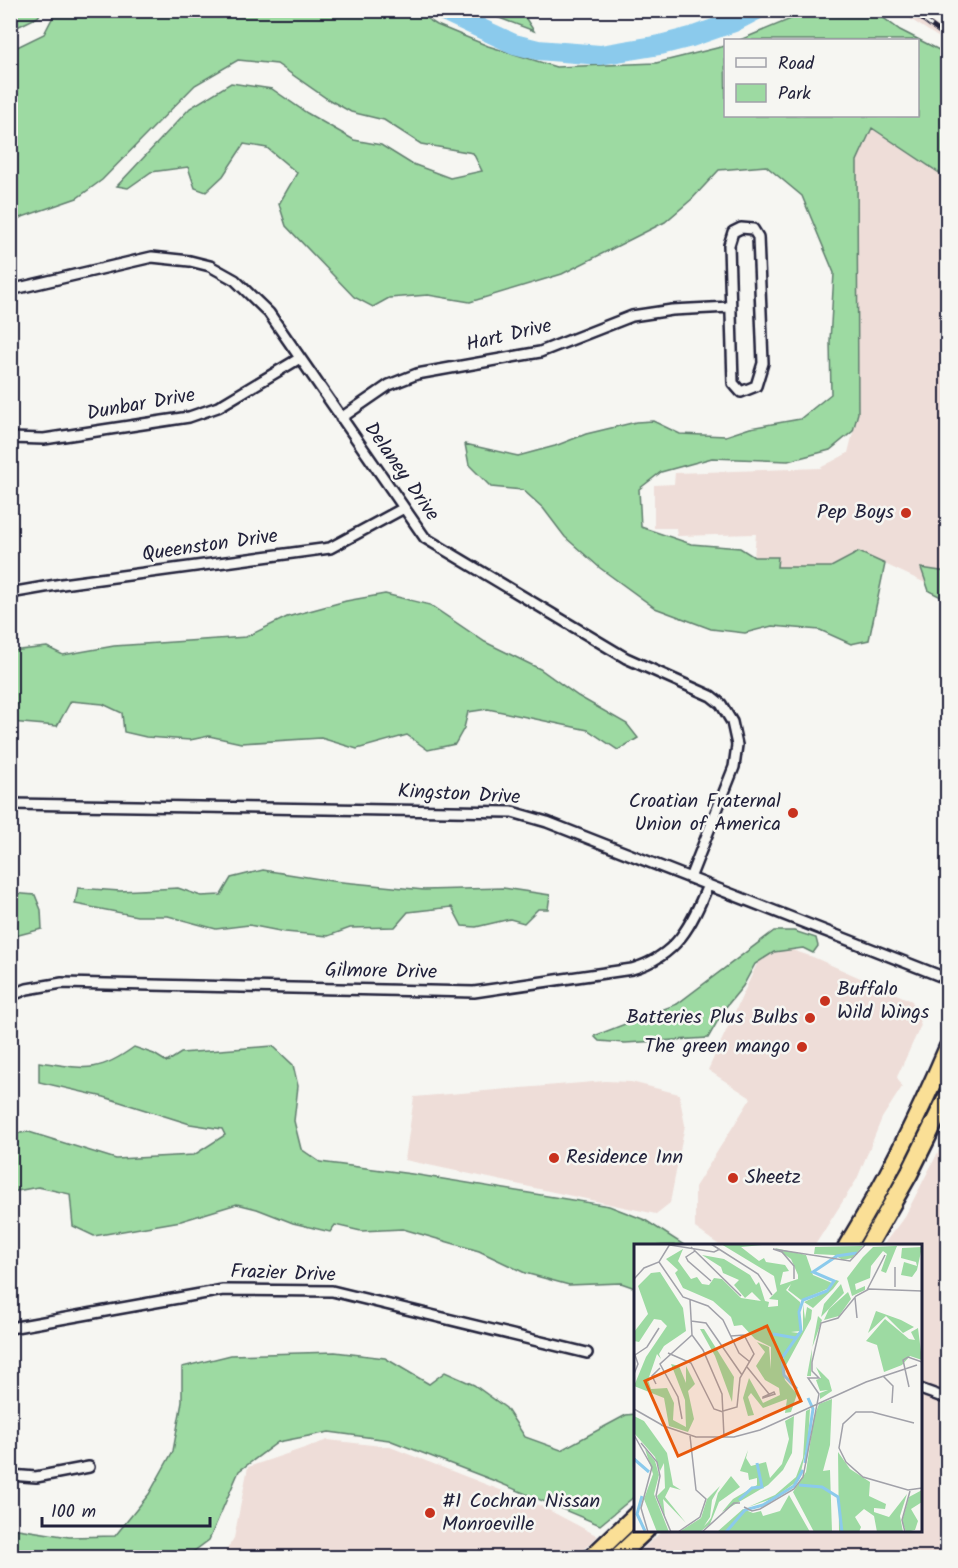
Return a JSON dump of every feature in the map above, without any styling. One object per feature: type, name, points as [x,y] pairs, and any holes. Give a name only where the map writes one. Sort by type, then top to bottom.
[{"type":"highway","points":[[848,1244],[900,1151],[948,1047]]},
{"type":"highway","points":[[869,1244],[909,1174],[948,1095]]},
{"type":"highway","points":[[591,1557],[634,1517]]},
{"type":"highway","points":[[616,1557],[644,1532]]},
{"type":"street","points":[[741,228],[753,229],[758,237],[763,363],[756,386],[741,392],[733,383],[730,308],[729,245],[733,232],[741,228]]},
{"type":"street","name":"Delaney Drive","points":[[10,290],[152,257],[190,261],[210,266],[235,280],[269,313],[425,538],[626,658],[700,690],[721,704],[732,722],[736,756],[734,767],[690,878]]},
{"type":"street","name":"Hart Drive","points":[[341,417],[389,385],[417,374],[540,352],[632,316],[672,310],[730,308]]},
{"type":"street","name":"Dunbar Drive","points":[[10,438],[44,439],[189,417],[218,407],[300,358]]},
{"type":"street","name":"Queenston Drive","points":[[10,593],[330,548],[404,508]]},
{"type":"street","name":"Kingston Drive","points":[[10,804],[512,812],[547,822],[948,979]]},
{"type":"street","name":"Gilmore Drive","points":[[10,996],[27,989],[62,983],[474,992],[632,969],[657,960],[676,944],[693,920],[708,885]]},
{"type":"street","name":"Frazier Drive","points":[[10,1328],[223,1290],[332,1291],[587,1353]]},
{"type":"street","points":[[922,1389],[948,1399]]},
{"type":"street","points":[[10,1475],[36,1477],[89,1467]]},
{"type":"shaded area","points":[[898,11],[916,11],[947,33],[947,43]]},
{"type":"shaded area","points":[[871,127],[947,178],[947,593],[859,552],[831,567],[776,567],[778,557],[754,557],[756,534],[677,536],[676,528],[654,528],[654,485],[674,484],[675,473],[820,468],[848,453],[858,413],[857,161]]},
{"type":"shaded area","points":[[774,944],[813,957],[912,1001],[921,1025],[897,1077],[902,1087],[882,1118],[857,1179],[816,1244],[718,1244],[695,1228],[695,1187],[751,1098],[708,1070],[766,948]]},
{"type":"shaded area","points":[[605,1081],[631,1082],[679,1094],[685,1125],[670,1203],[656,1214],[405,1160],[414,1097]]},
{"type":"shaded area","points":[[947,1135],[947,1557],[633,1558],[661,1532],[922,1532],[922,1244],[884,1244],[905,1216]]},
{"type":"shaded area","points":[[328,1440],[390,1447],[541,1506],[598,1536],[575,1557],[222,1557],[234,1538],[248,1467]]},
{"type":"green space","points":[[11,10],[42,11],[38,17],[11,30]]},
{"type":"green space","points":[[56,11],[415,11],[437,25],[488,46],[556,67],[656,63],[724,46],[724,117],[919,117],[919,40],[947,54],[947,178],[872,128],[857,161],[858,413],[853,431],[830,450],[788,461],[712,458],[661,472],[639,489],[641,527],[691,544],[740,548],[754,557],[778,557],[777,567],[831,567],[859,552],[885,564],[869,640],[851,644],[820,630],[772,626],[745,633],[711,629],[655,608],[600,568],[565,537],[543,508],[523,490],[491,487],[469,465],[465,444],[518,456],[555,446],[586,434],[636,422],[653,421],[680,434],[726,436],[750,428],[800,419],[831,394],[830,341],[834,273],[802,196],[766,166],[719,170],[692,199],[665,222],[562,274],[470,302],[428,295],[389,298],[373,307],[354,297],[286,226],[279,204],[297,173],[267,148],[244,144],[223,176],[206,192],[195,188],[188,167],[151,172],[128,188],[117,186],[190,108],[231,83],[272,89],[307,113],[354,140],[381,145],[410,163],[450,178],[482,171],[473,153],[421,144],[384,120],[351,112],[326,98],[277,64],[238,60],[195,85],[102,180],[77,198],[11,221],[11,50],[44,34]]},
{"type":"green space","points":[[481,11],[521,11],[534,31]]},
{"type":"green space","points":[[810,11],[874,11],[900,30],[918,39],[742,39]]},
{"type":"green space","points":[[921,568],[947,572],[947,600],[929,591]]},
{"type":"green space","points":[[385,594],[430,605],[485,642],[540,669],[578,696],[627,724],[638,738],[618,750],[588,730],[488,709],[468,712],[464,728],[455,744],[428,750],[407,735],[357,749],[321,738],[241,743],[209,736],[190,740],[146,737],[124,732],[122,713],[103,704],[71,701],[57,726],[11,722],[11,651],[47,647],[63,655],[114,646],[246,637],[287,617],[346,601]]},
{"type":"green space","points":[[263,870],[332,881],[424,890],[503,888],[550,895],[548,909],[538,909],[524,923],[510,919],[476,927],[462,926],[452,907],[408,912],[395,927],[350,928],[328,936],[285,932],[249,925],[216,929],[168,916],[137,916],[75,904],[78,888],[120,891],[178,888],[201,896],[221,895],[231,878]]},
{"type":"green space","points":[[11,893],[35,895],[41,910],[42,929],[11,937]]},
{"type":"green space","points":[[774,931],[794,931],[816,938],[818,946],[813,953],[803,948],[774,952],[755,964],[708,1038],[625,1043],[599,1041],[594,1036],[677,1004]]},
{"type":"green space","points":[[273,1046],[293,1065],[298,1086],[294,1121],[301,1149],[320,1162],[412,1174],[609,1206],[645,1220],[682,1244],[634,1244],[634,1288],[621,1283],[569,1285],[525,1273],[479,1251],[403,1229],[361,1231],[335,1225],[330,1232],[293,1223],[237,1204],[181,1221],[94,1236],[73,1226],[70,1194],[38,1187],[11,1192],[11,1134],[29,1132],[116,1159],[194,1155],[225,1135],[222,1129],[190,1124],[104,1097],[39,1082],[39,1062],[78,1067],[99,1066],[134,1047],[154,1054],[167,1062],[181,1053]]},
{"type":"green space","points":[[335,1352],[385,1358],[429,1384],[445,1372],[474,1385],[506,1408],[525,1437],[561,1450],[626,1415],[634,1414],[634,1497],[600,1525],[389,1440],[329,1432],[278,1442],[239,1471],[209,1540],[186,1557],[11,1557],[11,1528],[69,1537],[115,1536],[149,1494],[173,1451],[182,1402],[182,1367],[231,1355]]},
{"type":"waterway","points":[[441,10],[514,44],[538,50],[600,55],[660,45],[691,37],[734,22],[757,10]]},
{"type":"railway","points":[[910,10],[948,38]]},
{"type":"place","name":"Pep Boys","points":[[906,513]]},
{"type":"place","name":"Croatian Fraternal Union of America","points":[[793,813]]},
{"type":"place","name":"Buffalo Wild Wings","points":[[825,1001]]},
{"type":"place","name":"Batteries Plus Bulbs","points":[[810,1018]]},
{"type":"place","name":"The green mango","points":[[802,1047]]},
{"type":"place","name":"Residence Inn","points":[[554,1158]]},
{"type":"place","name":"Sheetz","points":[[733,1178]]},
{"type":"place","name":"#1 Cochran Nissan Monroeville","points":[[430,1513]]}]
